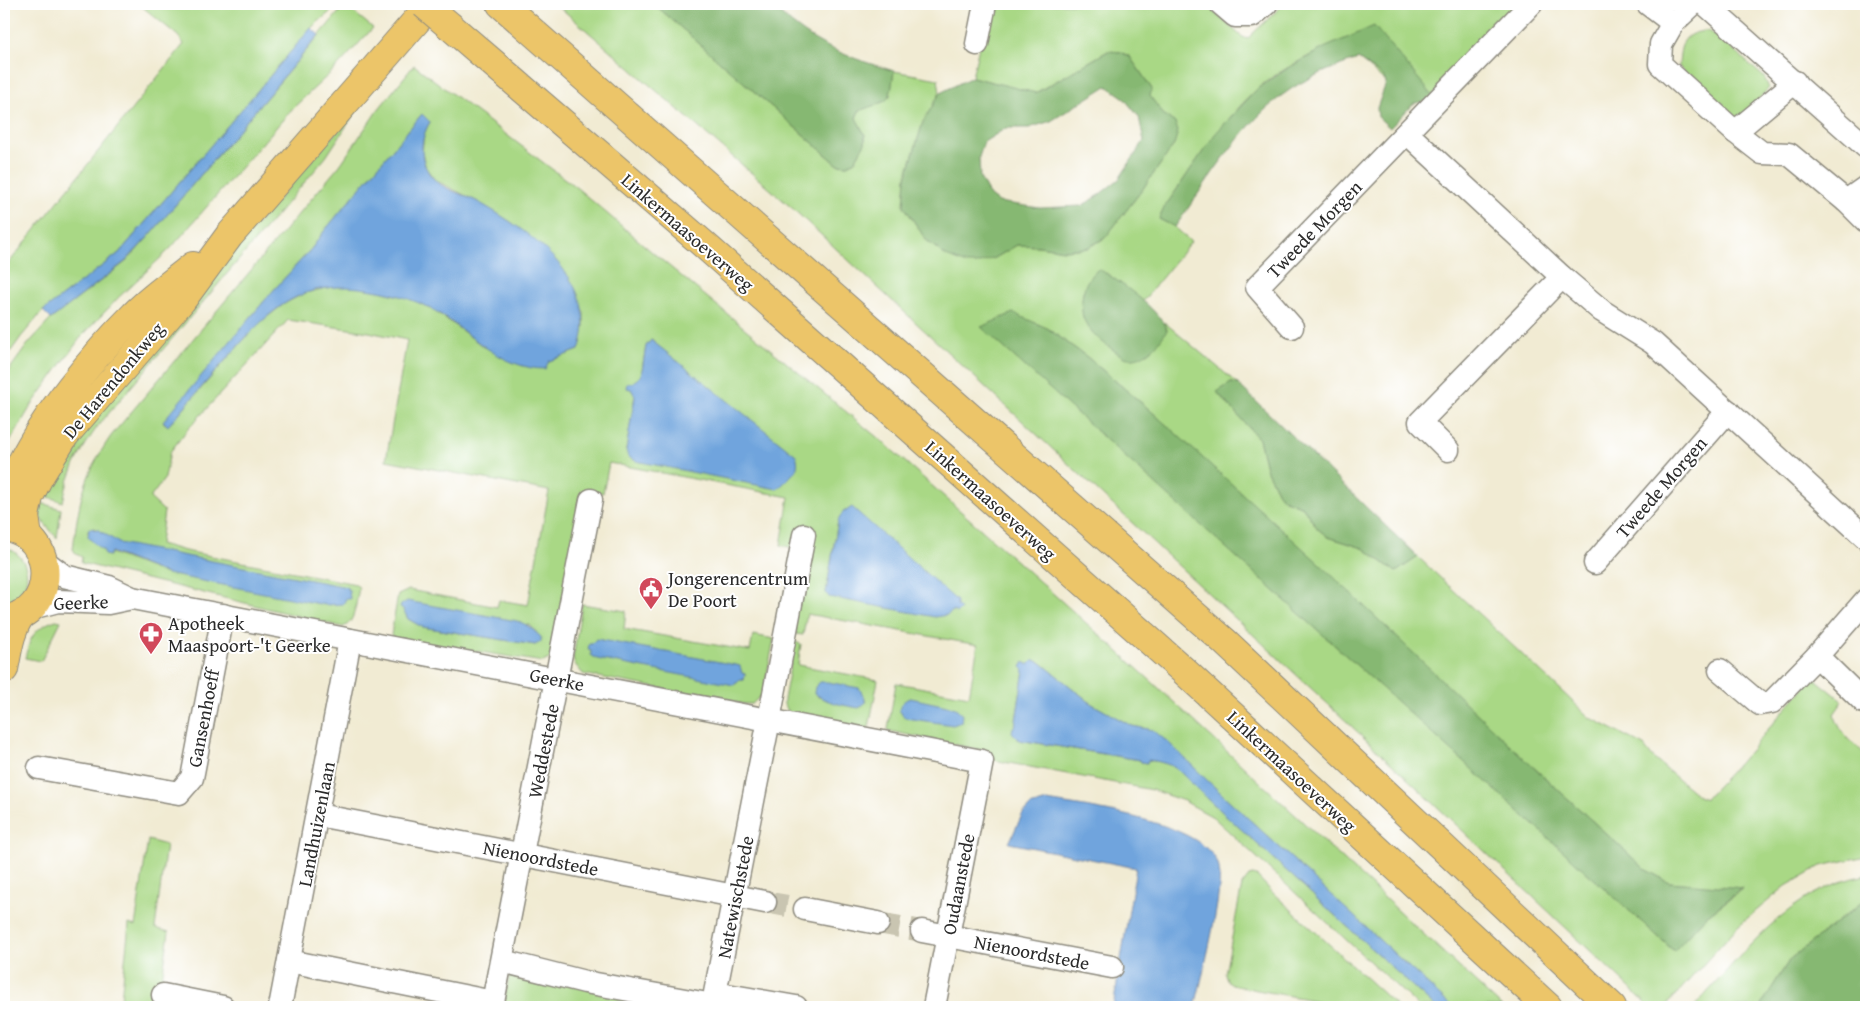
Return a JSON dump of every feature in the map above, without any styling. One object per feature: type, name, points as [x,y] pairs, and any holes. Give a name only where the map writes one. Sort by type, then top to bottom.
[{"type":"main road","name":"Linkermaasoeverweg","points":[[424,4],[701,242],[1184,671],[1548,1007]]},
{"type":"main road","name":"De Harendonkweg","points":[[16,532],[25,516],[29,497],[39,477],[65,435],[182,300],[229,236],[431,4]]},
{"type":"main road","points":[[501,4],[1224,641],[1612,1007]]},
{"type":"main road","name":"De Harendonkweg","points":[[4,503],[19,467],[32,444],[65,396],[98,354],[135,313],[229,236]]},
{"type":"main road","points":[[4,669],[14,625],[19,614],[36,602],[43,589],[46,574],[38,549],[16,532]]},
{"type":"street","points":[[977,44],[985,4]]},
{"type":"street","points":[[1221,4],[1234,16],[1252,16],[1266,4]]},
{"type":"street","name":"Tweede Morgen","points":[[1292,327],[1257,287],[1531,4]]},
{"type":"street","points":[[1693,4],[1659,10],[1660,64],[1735,132],[1762,153],[1789,154],[1866,221]]},
{"type":"street","points":[[1705,4],[1866,147]]},
{"type":"street","points":[[1735,132],[1795,82]]},
{"type":"street","points":[[1407,133],[1562,277],[1602,311],[1653,343],[1866,538]]},
{"type":"street","points":[[1846,202],[1866,187]]},
{"type":"street","points":[[1448,450],[1420,422],[1562,277]]},
{"type":"street","name":"Tweede Morgen","points":[[1594,564],[1728,411]]},
{"type":"street","name":"Weddestede","points":[[289,961],[493,1002],[591,500]]},
{"type":"street","name":"Natewischstede","points":[[713,1002],[770,720],[804,535]]},
{"type":"street","name":"Geerke","points":[[43,560],[64,576],[109,587],[132,598],[982,761]]},
{"type":"street","name":"Geerke","points":[[19,614],[58,600],[108,603],[132,598]]},
{"type":"street","points":[[1720,670],[1760,704],[1772,702],[1817,656],[1866,600]]},
{"type":"street","name":"Gansenhoeff","points":[[39,768],[179,793],[192,778],[223,615]]},
{"type":"street","name":"Landhuizenlaan","points":[[280,1007],[318,816],[350,640]]},
{"type":"street","points":[[1817,656],[1864,702]]},
{"type":"street","name":"Oudaanstede","points":[[934,1007],[982,761]]},
{"type":"street","name":"Nienoordstede","points":[[318,816],[765,902]]},
{"type":"street","points":[[805,909],[878,924]]},
{"type":"street","name":"Nienoordstede","points":[[922,931],[1112,967]]},
{"type":"street","points":[[502,961],[585,982],[713,1002],[796,1007]]},
{"type":"street","points":[[163,994],[223,1007]]},
{"type":"green space","points":[[139,4],[332,4],[336,7],[311,28],[119,253],[43,311],[4,361],[4,269],[184,44],[178,36]]},
{"type":"green space","points":[[556,4],[654,4],[837,164],[847,165],[855,161],[865,143],[865,135],[856,118],[859,111],[890,96],[894,71],[938,79],[940,93],[923,122],[906,178],[904,206],[926,240],[946,256],[995,258],[1017,245],[1064,250],[1087,248],[1105,238],[1174,145],[1175,123],[1164,115],[1149,96],[1152,89],[1130,57],[1121,52],[1108,51],[1035,93],[972,77],[989,4],[1205,4],[1241,36],[1247,39],[1284,4],[1519,4],[1433,96],[1428,91],[1413,105],[1339,42],[1295,63],[1264,83],[1243,103],[1218,132],[1164,208],[1159,219],[1175,227],[1191,242],[1143,301],[1106,273],[1083,291],[1083,316],[1087,324],[1167,330],[1164,322],[1238,384],[1231,383],[1218,393],[1259,439],[1267,471],[1283,499],[1303,507],[1318,529],[1328,537],[1363,548],[1396,572],[1418,557],[1589,717],[1643,745],[1654,759],[1697,795],[1705,799],[1740,762],[1813,677],[1843,701],[1834,714],[1835,718],[1844,734],[1866,757],[1866,856],[1821,866],[1786,886],[1738,926],[1665,1007],[1650,1007],[1329,705],[792,208]],"holes":[[[982,327],[1047,328],[1087,357],[1151,411],[1646,870],[1669,882],[1743,889],[1705,917],[1673,950]]]},
{"type":"green space","points":[[654,4],[770,4],[795,26],[821,43],[857,59],[894,71],[891,91],[887,100],[859,111],[856,118],[865,135],[865,143],[855,161],[847,165],[837,164]]},
{"type":"green space","points":[[345,5],[373,28],[338,66],[293,108],[170,249],[119,297],[81,337],[31,406],[4,452],[4,377],[28,344],[51,319],[127,261]]},
{"type":"green space","points":[[1374,26],[1433,96],[1424,102],[1414,103],[1390,128],[1378,117],[1377,108],[1386,83],[1383,76],[1358,59],[1315,76],[1291,89],[1257,118],[1227,153],[1175,227],[1159,219],[1164,208],[1215,134],[1257,89],[1288,68],[1324,48]]},
{"type":"green space","points":[[1708,31],[1722,40],[1764,77],[1769,88],[1735,124],[1679,67],[1680,51],[1684,40],[1693,34]]},
{"type":"green space","points":[[1108,51],[1121,52],[1130,57],[1152,89],[1150,96],[1164,115],[1175,123],[1178,131],[1174,145],[1105,238],[1087,248],[1064,250],[1017,245],[995,258],[977,264],[966,264],[946,256],[926,240],[904,206],[906,178],[923,122],[940,93],[972,77],[1036,93]],"holes":[[[1107,86],[1123,97],[1139,117],[1144,141],[1119,179],[1095,198],[1081,206],[1040,208],[998,202],[990,196],[980,178],[979,157],[984,142],[1006,128],[1029,128],[1051,121]]]},
{"type":"green space","points":[[414,65],[577,188],[883,442],[1150,680],[1502,1007],[1452,1007],[1169,743],[1153,730],[1132,726],[1092,704],[1040,662],[1028,665],[1024,663],[1021,667],[1024,670],[1014,733],[1019,740],[1140,760],[1147,763],[1147,760],[1156,761],[1174,767],[1435,1007],[1419,1007],[1213,817],[1184,801],[1152,790],[993,760],[990,753],[986,751],[889,731],[896,683],[969,696],[978,645],[807,614],[803,635],[796,634],[793,548],[781,545],[789,497],[609,463],[603,493],[584,490],[554,652],[549,659],[543,662],[393,638],[391,635],[398,595],[409,590],[497,607],[499,600],[528,605],[549,491],[386,460],[407,340],[369,332],[288,320],[187,430],[170,452],[165,478],[150,498],[164,511],[160,544],[185,551],[356,584],[359,588],[356,605],[351,621],[347,625],[343,627],[81,563],[82,557],[76,554],[73,549],[80,503],[94,464],[111,436],[340,165],[377,111]],"holes":[[[422,114],[430,122],[424,133],[422,153],[426,168],[435,180],[478,202],[511,222],[545,250],[584,312],[584,327],[579,350],[549,361],[484,347],[442,316],[415,300],[353,286],[331,287],[305,293],[284,304],[257,325],[168,426],[163,422],[271,293],[312,248]],[[651,340],[654,341],[626,450],[635,395],[628,383],[632,383],[641,376],[646,346]],[[842,516],[961,609],[953,611],[826,593],[838,521]],[[94,528],[167,574],[105,551],[97,546],[87,531]],[[403,609],[529,625],[536,632],[538,639],[535,645],[422,627],[408,619]],[[901,705],[958,722],[955,724],[902,715]]]},
{"type":"green space","points":[[363,101],[326,157],[98,426],[76,462],[68,481],[63,502],[40,494],[46,481],[118,385]]},
{"type":"green space","points":[[1099,269],[1147,304],[1156,313],[1167,330],[1160,341],[1144,355],[1131,358],[1122,356],[1099,339],[1084,321],[1082,296],[1086,283]]},
{"type":"green space","points":[[1013,313],[1047,328],[1087,357],[1151,411],[1321,565],[1531,765],[1646,870],[1669,882],[1743,888],[1705,917],[1674,951],[981,327]]},
{"type":"green space","points":[[1231,383],[1238,384],[1418,557],[1396,572],[1363,548],[1328,537],[1318,529],[1303,507],[1283,499],[1267,471],[1259,439],[1217,392]]},
{"type":"green space","points":[[38,502],[61,509],[57,538],[39,517]]},
{"type":"green space","points":[[4,547],[14,551],[21,558],[27,575],[26,584],[21,592],[14,598],[4,601]]},
{"type":"green space","points":[[582,604],[626,611],[624,629],[750,651],[753,635],[774,639],[763,694],[752,704],[583,674],[574,663],[573,658]],"holes":[[[593,642],[745,674],[744,680],[740,680],[737,683],[591,655]]]},
{"type":"green space","points":[[56,620],[61,621],[41,661],[25,658],[34,634],[43,626]]},
{"type":"green space","points":[[795,642],[801,644],[798,665],[878,680],[869,727],[867,728],[792,714],[785,708],[784,699]],"holes":[[[817,694],[865,698],[865,703],[863,703],[818,697]]]},
{"type":"green space","points":[[148,840],[166,845],[155,928],[169,932],[158,1006],[121,999],[129,924],[135,926]]},
{"type":"green space","points":[[1866,875],[1866,899],[1790,959],[1760,1007],[1694,1007],[1750,945],[1791,909],[1813,894],[1838,883]]},
{"type":"green space","points":[[1249,876],[1258,877],[1274,894],[1398,1007],[1352,1007],[1232,985],[1228,982],[1225,974],[1242,885]]},
{"type":"green space","points":[[1866,899],[1866,1007],[1760,1007],[1790,959]]},
{"type":"green space","points":[[510,973],[681,1007],[505,1007],[503,1006]]},
{"type":"water","points":[[311,28],[319,35],[150,235],[126,261],[51,319],[43,311],[119,253]]},
{"type":"water","points":[[422,114],[430,122],[422,144],[422,152],[423,160],[430,175],[441,184],[480,203],[520,229],[558,262],[572,282],[581,303],[584,326],[579,350],[549,361],[545,369],[530,368],[503,358],[443,316],[410,299],[392,294],[347,287],[314,290],[281,306],[259,324],[168,426],[163,421],[271,293],[312,248]]},
{"type":"water","points":[[651,340],[796,455],[798,463],[796,470],[781,486],[777,489],[636,461],[628,457],[626,450],[635,396],[631,389],[626,388],[627,383],[632,383],[641,376],[646,346]]},
{"type":"water","points":[[852,507],[957,601],[957,606],[961,609],[957,613],[953,611],[947,615],[935,617],[829,597],[826,593],[838,521],[844,510],[846,511]]},
{"type":"water","points":[[89,528],[99,530],[119,543],[347,587],[350,599],[346,599],[343,604],[325,605],[167,574],[111,552],[109,556],[104,555],[104,551],[88,537]]},
{"type":"water","points":[[407,601],[517,621],[533,629],[541,637],[541,642],[535,645],[422,627],[408,619],[403,609],[400,608]]},
{"type":"water","points":[[596,639],[740,666],[742,673],[745,674],[744,680],[740,680],[734,685],[597,659],[588,650],[589,644],[592,644]]},
{"type":"water","points":[[1034,660],[1040,662],[1092,704],[1132,726],[1153,730],[1169,743],[1452,1007],[1435,1007],[1174,767],[1157,761],[1148,760],[1147,763],[1140,760],[1019,740],[1012,732],[1013,727],[1015,727],[1024,670],[1021,667],[1024,662],[1028,665]]},
{"type":"water","points":[[820,682],[859,688],[865,698],[865,703],[859,708],[824,699],[814,693],[815,687]]},
{"type":"water","points":[[911,698],[956,708],[962,715],[961,722],[953,725],[905,718],[899,710],[906,699]]},
{"type":"water","points":[[1047,801],[1115,813],[1167,827],[1190,837],[1207,849],[1218,864],[1220,875],[1216,912],[1195,1007],[1113,1007],[1136,868],[1009,843],[1022,815],[1030,806]]},
{"type":"tunnel","points":[[765,902],[805,909]]},
{"type":"tunnel","points":[[878,923],[922,931]]},
{"type":"place","name":"Jongerencentrum De Poort","points":[[651,610]]},
{"type":"place","name":"Apotheek Maaspoort-'t Geerke","points":[[151,655]]}]
